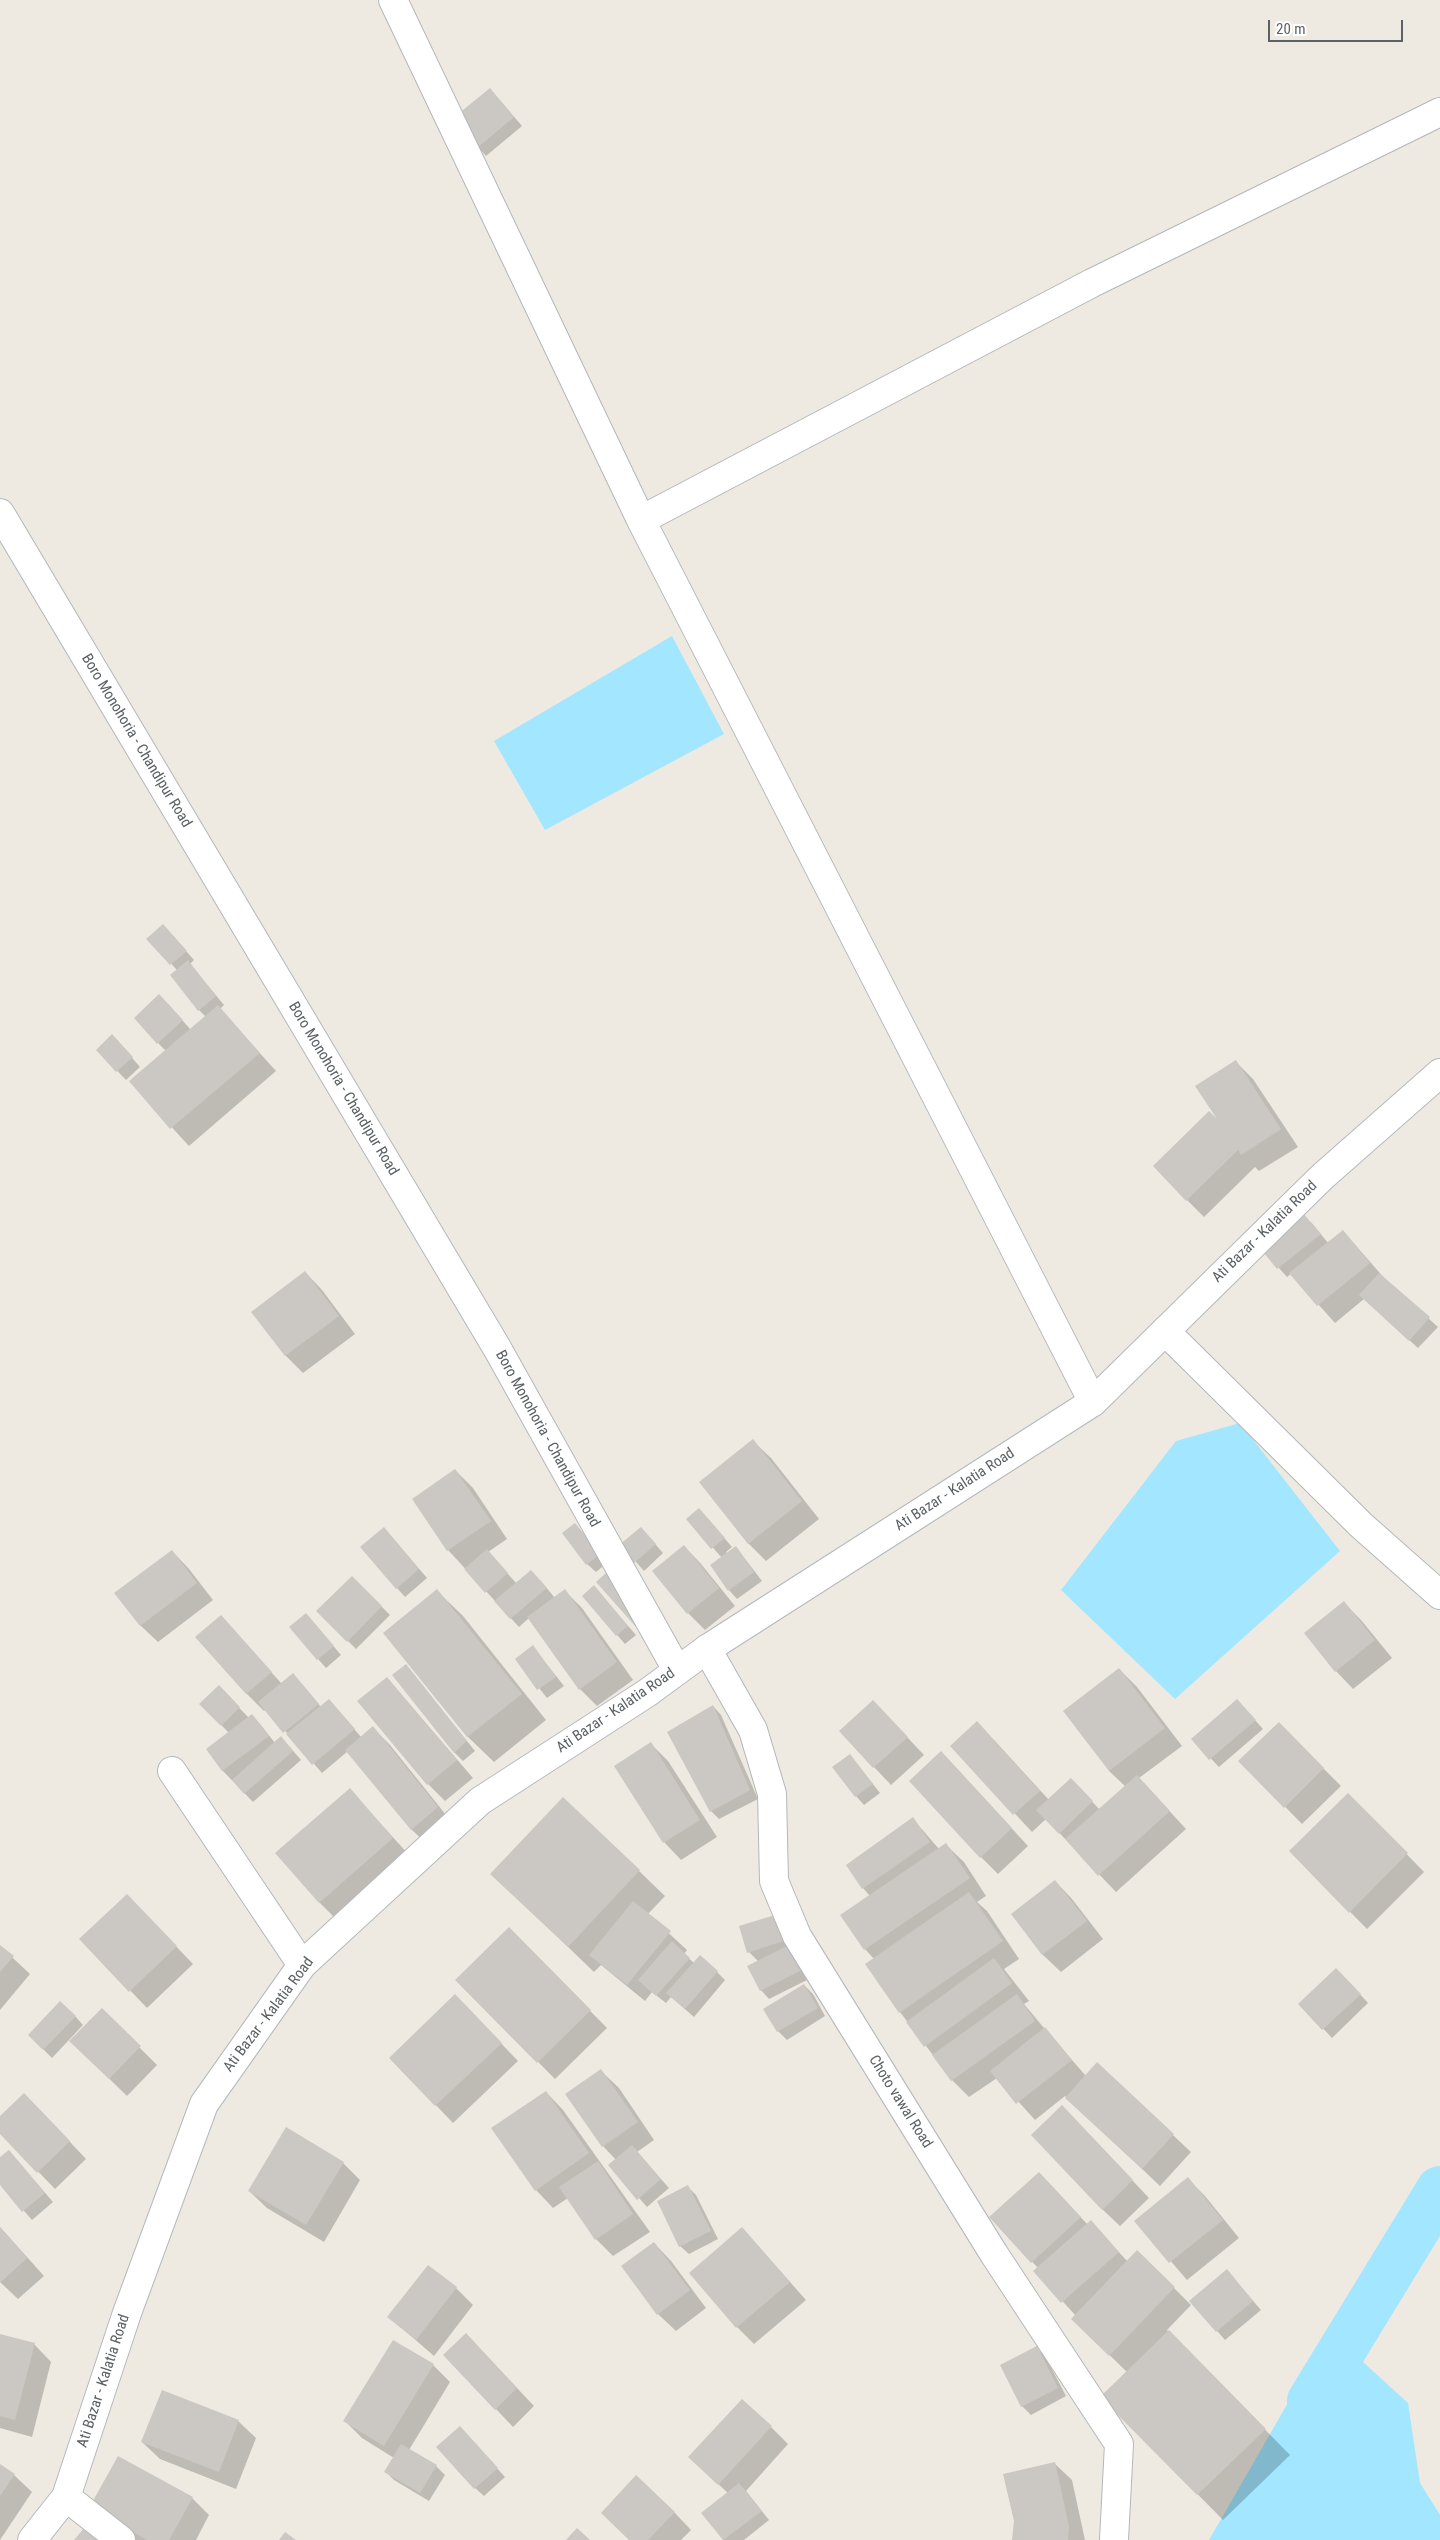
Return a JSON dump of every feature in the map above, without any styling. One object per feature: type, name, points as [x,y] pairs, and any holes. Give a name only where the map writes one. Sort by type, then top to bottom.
[{"type":"street","points":[[393,0],[641,520],[1093,1402]]},
{"type":"street","points":[[641,520],[1092,283],[1440,112]]},
{"type":"street","name":"Boro Monohoria - Chandipur Road","points":[[0,513],[497,1348],[678,1670]]},
{"type":"street","name":"Ati Bazar - Kalatia Road","points":[[32,2540],[66,2498],[127,2313],[204,2104],[302,1965],[480,1801],[647,1693],[707,1649],[1093,1402],[1322,1176],[1440,1074]]},
{"type":"street","points":[[1165,1330],[1361,1525],[1440,1595]]},
{"type":"street","name":"Choto vawal Road","points":[[707,1649],[753,1730],[772,1794],[774,1881],[797,1936],[994,2254],[1119,2444],[1114,2540]]},
{"type":"street","points":[[172,1771],[302,1965]]},
{"type":"street","points":[[66,2498],[121,2540]]},
{"type":"water","points":[[672,636],[724,734],[545,830],[494,741]]},
{"type":"water","points":[[1240,1423],[1340,1551],[1175,1699],[1061,1590],[1176,1441]]},
{"type":"water","points":[[1341,2342],[1408,2403],[1420,2483],[1440,2515],[1440,2540],[1209,2540],[1293,2394]]},
{"type":"building","points":[[490,88],[514,117],[477,148],[452,119]]},
{"type":"building","points":[[163,924],[187,951],[170,965],[146,939]]},
{"type":"building","points":[[188,960],[216,996],[198,1011],[170,975]]},
{"type":"building","points":[[159,994],[183,1020],[157,1044],[134,1018]]},
{"type":"building","points":[[218,1005],[260,1053],[170,1129],[129,1081]]},
{"type":"building","points":[[112,1034],[133,1057],[116,1072],[96,1050]]},
{"type":"building","points":[[1236,1060],[1281,1129],[1241,1155],[1238,1150],[1186,1201],[1153,1166],[1209,1111],[1217,1119],[1195,1086]]},
{"type":"building","points":[[1302,1212],[1321,1234],[1277,1269],[1259,1247]]},
{"type":"building","points":[[1343,1230],[1370,1263],[1317,1306],[1289,1273]]},
{"type":"building","points":[[305,1271],[339,1316],[285,1356],[251,1312]]},
{"type":"building","points":[[1379,1273],[1430,1317],[1409,1341],[1359,1295]]},
{"type":"building","points":[[753,1439],[802,1501],[748,1544],[699,1482]]},
{"type":"building","points":[[455,1469],[491,1521],[447,1551],[412,1499]]},
{"type":"building","points":[[699,1508],[725,1538],[711,1549],[686,1519]]},
{"type":"building","points":[[575,1523],[600,1554],[586,1565],[562,1533]]},
{"type":"building","points":[[384,1527],[419,1569],[396,1589],[360,1547]]},
{"type":"building","points":[[641,1527],[656,1544],[634,1563],[619,1545]]},
{"type":"building","points":[[684,1545],[719,1588],[687,1614],[652,1571]]},
{"type":"building","points":[[736,1546],[754,1572],[728,1591],[710,1565]]},
{"type":"building","points":[[487,1549],[508,1573],[485,1593],[464,1569]]},
{"type":"building","points":[[172,1550],[197,1583],[140,1626],[114,1593]]},
{"type":"building","points":[[531,1570],[547,1588],[510,1619],[494,1601]]},
{"type":"building","points":[[606,1573],[646,1618],[636,1627],[596,1582]]},
{"type":"building","points":[[352,1576],[382,1606],[347,1642],[316,1611]]},
{"type":"building","points":[[594,1585],[628,1626],[616,1636],[582,1596]]},
{"type":"building","points":[[437,1589],[522,1694],[467,1737],[383,1633]]},
{"type":"building","points":[[565,1589],[617,1662],[579,1690],[527,1617]]},
{"type":"building","points":[[1344,1601],[1375,1640],[1335,1672],[1304,1633]]},
{"type":"building","points":[[306,1613],[334,1646],[317,1660],[289,1627]]},
{"type":"building","points":[[221,1615],[272,1672],[246,1694],[195,1637]]},
{"type":"building","points":[[533,1645],[556,1677],[537,1690],[515,1659]]},
{"type":"building","points":[[406,1664],[467,1741],[454,1753],[392,1675]]},
{"type":"building","points":[[1119,1668],[1165,1728],[1109,1771],[1063,1711]]},
{"type":"building","points":[[293,1673],[319,1704],[283,1733],[258,1702]]},
{"type":"building","points":[[387,1677],[457,1760],[427,1785],[357,1701]]},
{"type":"building","points":[[219,1685],[240,1707],[221,1726],[199,1704]]},
{"type":"building","points":[[329,1699],[355,1729],[312,1765],[286,1734]]},
{"type":"building","points":[[1237,1699],[1256,1720],[1209,1760],[1191,1739]]},
{"type":"building","points":[[873,1700],[908,1737],[873,1768],[839,1731]]},
{"type":"building","points":[[713,1705],[750,1790],[710,1812],[667,1732]]},
{"type":"building","points":[[252,1714],[269,1736],[222,1771],[206,1749]]},
{"type":"building","points":[[977,1721],[1040,1791],[1013,1815],[950,1746]]},
{"type":"building","points":[[1279,1722],[1324,1768],[1284,1808],[1238,1761]]},
{"type":"building","points":[[373,1726],[438,1807],[411,1830],[345,1750]]},
{"type":"building","points":[[281,1736],[293,1751],[244,1794],[232,1780]]},
{"type":"building","points":[[651,1742],[700,1820],[663,1843],[614,1766]]},
{"type":"building","points":[[941,1751],[1012,1828],[980,1858],[909,1781]]},
{"type":"building","points":[[850,1754],[873,1784],[855,1797],[832,1767]]},
{"type":"building","points":[[1137,1775],[1170,1811],[1098,1876],[1065,1839]]},
{"type":"building","points":[[1071,1778],[1093,1801],[1059,1834],[1036,1810]]},
{"type":"building","points":[[350,1788],[393,1838],[319,1903],[275,1853]]},
{"type":"building","points":[[1348,1793],[1408,1853],[1349,1913],[1289,1851]]},
{"type":"building","points":[[563,1797],[640,1870],[568,1947],[490,1874]]},
{"type":"building","points":[[913,1817],[930,1842],[862,1889],[846,1865]]},
{"type":"building","points":[[946,1843],[970,1878],[864,1950],[840,1915]]},
{"type":"building","points":[[1055,1880],[1087,1921],[1042,1955],[1011,1914]]},
{"type":"building","points":[[969,1892],[1003,1941],[899,2013],[865,1964]]},
{"type":"building","points":[[127,1894],[177,1946],[129,1992],[79,1939]]},
{"type":"building","points":[[633,1901],[671,1931],[627,1985],[589,1955]]},
{"type":"building","points":[[775,1915],[783,1941],[747,1953],[739,1926]]},
{"type":"building","points":[[509,1927],[591,2010],[537,2063],[455,1980]]},
{"type":"building","points":[[672,1941],[690,1958],[656,1996],[638,1980]]},
{"type":"building","points":[[0,1945],[14,1956],[0,1972]]},
{"type":"building","points":[[789,1945],[802,1970],[760,1991],[747,1966]]},
{"type":"building","points":[[700,1955],[718,1971],[685,2009],[666,1993]]},
{"type":"building","points":[[994,1958],[1012,1983],[924,2047],[906,2022]]},
{"type":"building","points":[[1336,1968],[1361,1994],[1322,2030],[1298,2004]]},
{"type":"building","points":[[804,1984],[818,2008],[777,2032],[763,2009]]},
{"type":"building","points":[[455,1994],[502,2043],[435,2106],[389,2058]]},
{"type":"building","points":[[1017,1994],[1035,2021],[951,2081],[932,2055]]},
{"type":"building","points":[[60,2001],[76,2016],[43,2050],[28,2035]]},
{"type":"building","points":[[102,2008],[141,2046],[109,2079],[69,2041]]},
{"type":"building","points":[[1045,2027],[1072,2060],[1016,2104],[990,2071]]},
{"type":"building","points":[[1097,2062],[1174,2134],[1142,2169],[1065,2098]]},
{"type":"building","points":[[601,2069],[638,2122],[602,2147],[565,2094]]},
{"type":"building","points":[[546,2091],[589,2153],[535,2191],[491,2128]]},
{"type":"building","points":[[24,2093],[70,2141],[37,2173],[0,2134],[0,2116]]},
{"type":"building","points":[[1062,2105],[1133,2180],[1102,2210],[1031,2135]]},
{"type":"building","points":[[286,2127],[344,2162],[306,2225],[248,2191]]},
{"type":"building","points":[[632,2145],[661,2179],[637,2200],[608,2165]]},
{"type":"building","points":[[9,2150],[45,2193],[22,2212],[0,2185],[0,2157]]},
{"type":"building","points":[[598,2161],[633,2214],[595,2240],[559,2187]]},
{"type":"building","points":[[1039,2172],[1081,2217],[1031,2263],[989,2217]]},
{"type":"building","points":[[1188,2177],[1223,2220],[1169,2263],[1134,2221]]},
{"type":"building","points":[[688,2185],[711,2231],[679,2247],[657,2201]]},
{"type":"building","points":[[1091,2220],[1119,2252],[1061,2303],[1033,2271]]},
{"type":"building","points":[[0,2227],[27,2258],[0,2283]]},
{"type":"building","points":[[742,2227],[790,2282],[736,2328],[689,2273]]},
{"type":"building","points":[[654,2242],[690,2290],[657,2315],[621,2266]]},
{"type":"building","points":[[1137,2250],[1175,2287],[1109,2356],[1071,2319]]},
{"type":"building","points":[[428,2265],[457,2287],[416,2340],[387,2317]]},
{"type":"building","points":[[1227,2269],[1253,2301],[1216,2332],[1189,2301]]},
{"type":"building","points":[[1169,2330],[1266,2429],[1197,2495],[1100,2397]]},
{"type":"building","points":[[466,2333],[517,2388],[495,2410],[443,2355]]},
{"type":"building","points":[[0,2334],[35,2343],[15,2420],[0,2416]]},
{"type":"building","points":[[393,2340],[434,2364],[384,2446],[343,2421]]},
{"type":"building","points":[[1037,2346],[1058,2388],[1021,2407],[1000,2365]]},
{"type":"building","points":[[162,2390],[239,2420],[219,2472],[141,2442]]},
{"type":"building","points":[[742,2399],[772,2426],[718,2485],[688,2457]]},
{"type":"building","points":[[460,2426],[498,2468],[474,2489],[436,2447]]},
{"type":"building","points":[[401,2444],[437,2465],[420,2493],[384,2472]]},
{"type":"building","points":[[118,2456],[193,2497],[169,2540],[147,2540],[89,2508]]},
{"type":"building","points":[[1055,2462],[1069,2526],[1068,2540],[1012,2540],[1014,2521],[1003,2474]]},
{"type":"building","points":[[0,2464],[15,2474],[0,2496]]},
{"type":"building","points":[[636,2475],[675,2512],[648,2540],[629,2540],[601,2513]]},
{"type":"building","points":[[739,2483],[762,2511],[723,2540],[701,2513]]},
{"type":"building","points":[[85,2527],[101,2540],[74,2540]]},
{"type":"building","points":[[577,2528],[590,2540],[566,2540]]},
{"type":"building","points":[[285,2532],[296,2540],[279,2540]]},
{"type":"waterway","points":[[1311,2401],[1440,2190]]}]
